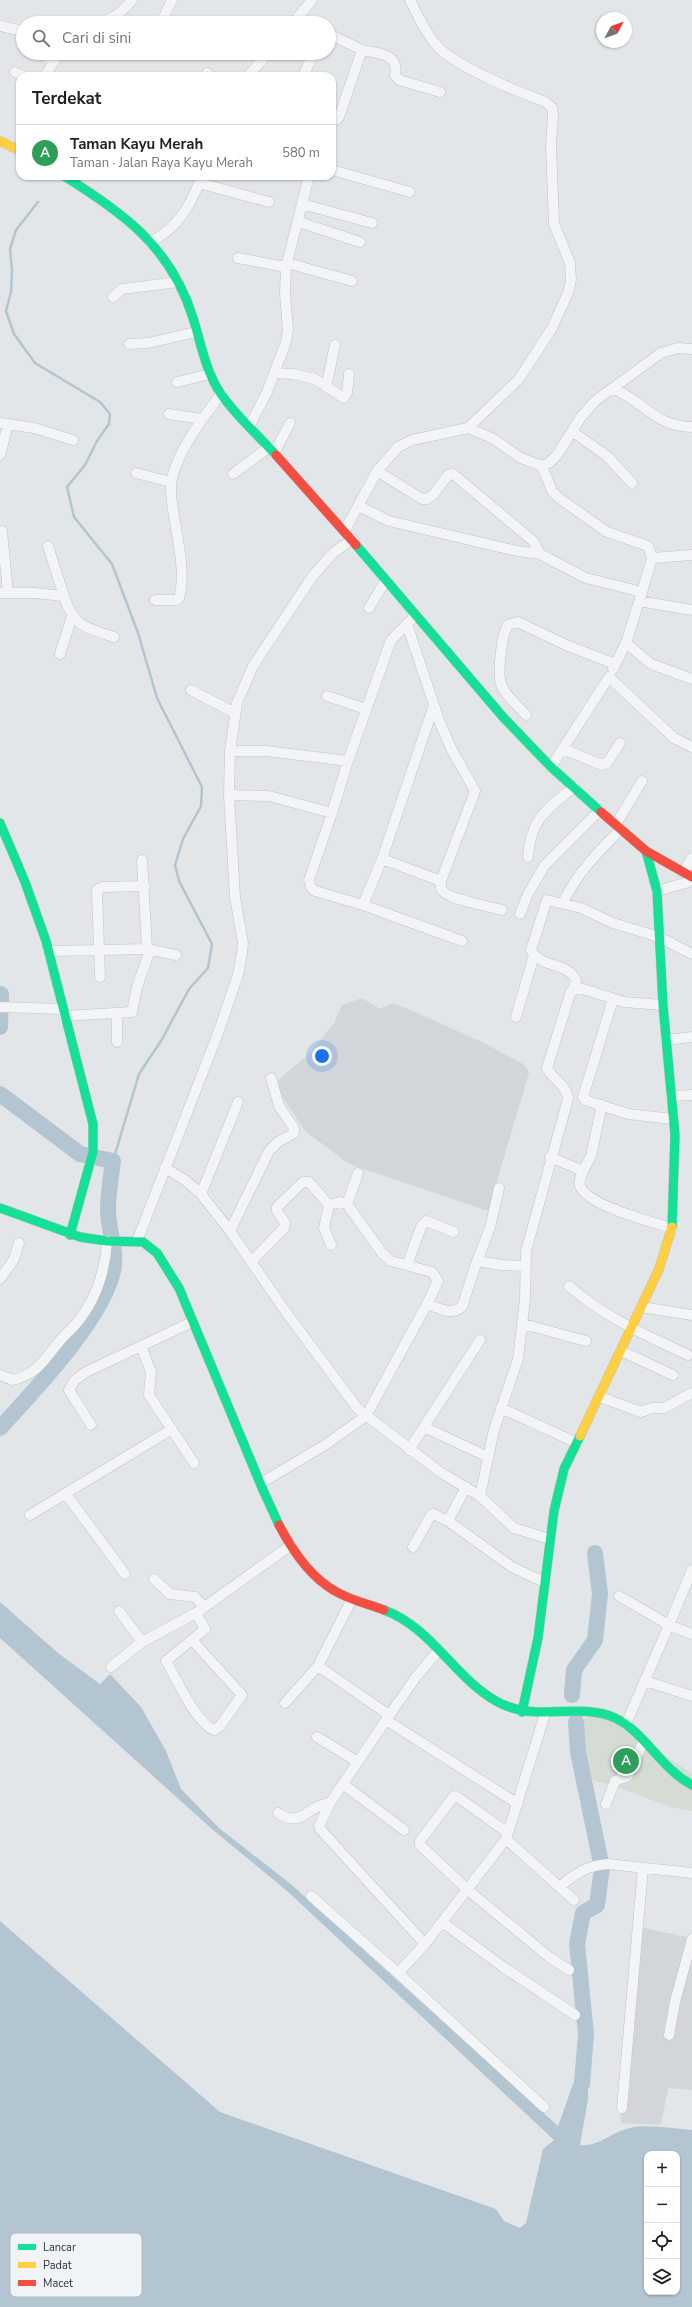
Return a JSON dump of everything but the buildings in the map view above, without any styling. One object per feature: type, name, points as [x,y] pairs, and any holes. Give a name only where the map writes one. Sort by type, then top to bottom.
[{"type":"main road","points":[[0,141],[16,149]]},
{"type":"main road","points":[[70,180],[110,205],[150,242],[178,282],[192,314],[196,332],[210,374],[221,394],[353,539],[415,616],[503,716],[551,766],[646,851],[688,875]]},
{"type":"main road","points":[[0,823],[25,882],[50,951],[63,1013],[87,1095],[93,1124],[93,1152],[70,1235]]},
{"type":"main road","points":[[522,1712],[538,1638],[549,1539],[556,1493],[564,1469],[600,1397],[659,1270],[672,1228],[675,1165],[673,1118],[663,1005],[657,891],[646,851]]},
{"type":"main road","points":[[0,1208],[70,1235],[109,1241],[137,1241],[146,1243],[168,1267],[179,1288],[261,1483],[291,1545],[311,1572],[326,1586],[352,1599],[394,1614],[410,1624],[486,1694],[506,1707],[522,1712],[544,1714],[587,1712],[602,1714],[626,1724],[665,1767],[692,1785]]},
{"type":"street","points":[[116,16],[132,0]]},
{"type":"street","points":[[164,16],[172,0]]},
{"type":"street","points":[[300,16],[312,0]]},
{"type":"street","points":[[345,530],[377,471],[398,447],[412,440],[468,428],[519,378],[552,328],[568,293],[571,280],[570,263],[554,224],[551,145],[553,116],[552,108],[546,102],[493,80],[448,56],[430,35],[410,0]]},
{"type":"street","points":[[0,26],[16,30]]},
{"type":"street","points":[[336,37],[362,50],[387,56],[394,60],[396,64],[395,75],[399,80],[440,92]]},
{"type":"street","points":[[336,120],[338,120],[340,115],[362,50]]},
{"type":"street","points":[[48,72],[55,60]]},
{"type":"street","points":[[251,72],[262,60]]},
{"type":"street","points":[[306,72],[311,60]]},
{"type":"street","points":[[336,171],[410,192]]},
{"type":"street","points":[[150,242],[166,234],[180,221],[200,180]]},
{"type":"street","points":[[203,180],[269,202]]},
{"type":"street","points":[[250,425],[275,373],[286,342],[288,330],[285,293],[287,265],[299,222],[308,180]]},
{"type":"street","points":[[302,204],[372,224]]},
{"type":"street","points":[[299,222],[360,242]]},
{"type":"street","points":[[238,258],[287,265],[352,281]]},
{"type":"street","points":[[112,297],[122,289],[178,282]]},
{"type":"street","points":[[129,344],[148,342],[196,332]]},
{"type":"street","points":[[326,387],[335,345]]},
{"type":"street","points":[[468,428],[492,438],[522,458],[542,466],[549,463],[557,455],[590,406],[661,353],[678,348],[692,348]]},
{"type":"street","points":[[275,373],[305,376],[344,398],[347,393],[349,374]]},
{"type":"street","points":[[177,382],[210,374]]},
{"type":"street","points":[[614,389],[631,398],[660,420],[674,426],[692,426]]},
{"type":"street","points":[[155,600],[176,600],[180,594],[180,548],[171,496],[171,482],[178,464],[202,419],[221,394]]},
{"type":"street","points":[[169,414],[202,419]]},
{"type":"street","points":[[0,455],[4,424],[34,428],[73,440]]},
{"type":"street","points":[[233,474],[271,450],[290,424]]},
{"type":"street","points":[[573,432],[607,456],[632,482]]},
{"type":"street","points":[[542,466],[552,491],[565,503],[607,532],[648,546],[652,558],[626,643],[609,677],[551,766]]},
{"type":"street","points":[[377,471],[422,499],[431,497],[448,475],[453,474],[533,541],[540,554]]},
{"type":"street","points":[[136,473],[171,482]]},
{"type":"street","points":[[359,506],[389,521],[517,551],[540,554],[586,578],[641,596],[692,610]]},
{"type":"street","points":[[2,531],[4,593],[35,593],[64,596]]},
{"type":"street","points":[[137,1241],[217,1036],[238,975],[243,943],[235,897],[229,795],[230,751],[235,713],[252,666],[270,638],[322,564],[353,539]]},
{"type":"street","points":[[48,546],[72,616],[80,624],[91,630],[114,637]]},
{"type":"street","points":[[652,558],[692,555]]},
{"type":"street","points":[[369,608],[386,580]]},
{"type":"street","points":[[60,654],[72,616]]},
{"type":"street","points":[[415,616],[391,640],[348,761],[309,880],[311,887],[315,891],[363,906],[462,941]]},
{"type":"street","points":[[526,715],[509,697],[498,677],[502,641],[508,625],[518,622],[566,645],[615,664]]},
{"type":"street","points":[[407,624],[434,704],[452,750],[475,791],[440,887],[444,893],[502,910]]},
{"type":"street","points":[[626,643],[651,664],[692,679]]},
{"type":"street","points":[[609,677],[674,738],[692,747]]},
{"type":"street","points":[[191,690],[235,713]]},
{"type":"street","points":[[327,696],[366,709]]},
{"type":"street","points":[[363,906],[382,859],[434,704]]},
{"type":"street","points":[[563,749],[602,765],[607,763],[620,743]]},
{"type":"street","points":[[230,751],[266,751],[348,761]]},
{"type":"street","points":[[564,903],[570,889],[619,827],[642,781]]},
{"type":"street","points":[[528,857],[529,837],[538,819],[574,787]]},
{"type":"street","points":[[229,795],[269,796],[332,813]]},
{"type":"street","points":[[520,914],[528,894],[545,865],[600,810]]},
{"type":"street","points":[[688,875],[692,858]]},
{"type":"street","points":[[382,859],[441,881]]},
{"type":"street","points":[[0,1007],[19,1007],[63,1013],[117,1014],[128,1014],[134,1009],[137,987],[148,949],[145,886],[142,860]]},
{"type":"street","points":[[657,891],[692,881]]},
{"type":"street","points":[[100,978],[99,888],[145,886]]},
{"type":"street","points":[[480,1496],[488,1457],[501,1408],[518,1359],[523,1324],[525,1266],[528,1242],[568,1094],[550,1073],[547,1062],[576,980],[570,972],[534,955],[531,949],[545,902],[550,900],[581,908],[613,923],[659,937],[692,954]]},
{"type":"street","points":[[50,951],[148,949],[176,955]]},
{"type":"street","points":[[516,1016],[534,955]]},
{"type":"street","points":[[574,988],[590,990],[613,999],[633,1003],[663,1005]]},
{"type":"street","points":[[613,999],[583,1094],[585,1100],[628,1114],[673,1118]]},
{"type":"street","points":[[117,1014],[117,1042]]},
{"type":"street","points":[[666,1040],[692,1037]]},
{"type":"street","points":[[230,1231],[269,1151],[278,1142],[294,1134],[294,1128],[279,1106],[271,1078]]},
{"type":"street","points":[[671,1096],[692,1095]]},
{"type":"street","points":[[201,1194],[238,1102]]},
{"type":"street","points":[[602,1105],[591,1156],[583,1170],[580,1185],[596,1199],[625,1214],[672,1228]]},
{"type":"street","points":[[550,1157],[583,1170]]},
{"type":"street","points":[[165,1168],[185,1180],[201,1194],[230,1231],[288,1315],[358,1409],[409,1450],[440,1472],[480,1496],[514,1528],[549,1539]]},
{"type":"street","points":[[347,1204],[358,1173]]},
{"type":"street","points":[[251,1262],[284,1228],[285,1223],[277,1211],[277,1207],[303,1182],[309,1182],[329,1206]]},
{"type":"street","points":[[427,1304],[451,1312],[458,1310],[462,1306],[490,1228],[499,1188]]},
{"type":"street","points":[[261,1483],[325,1445],[366,1416],[438,1281],[436,1275],[391,1261],[382,1254],[347,1204],[340,1202],[329,1206]]},
{"type":"street","points":[[329,1206],[324,1228],[331,1245]]},
{"type":"street","points":[[408,1266],[421,1227],[426,1221],[454,1232]]},
{"type":"street","points":[[0,1375],[13,1380],[33,1373],[75,1325],[92,1300],[99,1285],[106,1260],[109,1241]]},
{"type":"street","points":[[0,1279],[14,1259],[19,1243]]},
{"type":"street","points":[[477,1261],[501,1265],[525,1266]]},
{"type":"street","points":[[569,1286],[581,1297],[632,1329],[688,1355]]},
{"type":"street","points":[[641,1307],[692,1316]]},
{"type":"street","points":[[91,1425],[69,1390],[71,1385],[86,1372],[192,1322]]},
{"type":"street","points":[[523,1324],[586,1341]]},
{"type":"street","points":[[409,1450],[480,1340]]},
{"type":"street","points":[[141,1346],[151,1372],[149,1395],[194,1463]]},
{"type":"street","points":[[621,1351],[673,1375]]},
{"type":"street","points":[[600,1397],[641,1412],[652,1408],[664,1408],[692,1393]]},
{"type":"street","points":[[501,1408],[577,1444]]},
{"type":"street","points":[[424,1427],[488,1457]]},
{"type":"street","points":[[30,1515],[172,1429]]},
{"type":"street","points":[[448,1521],[466,1487]]},
{"type":"street","points":[[66,1494],[126,1574]]},
{"type":"street","points":[[413,1547],[430,1515],[433,1514],[448,1521],[512,1567],[544,1582]]},
{"type":"street","points":[[111,1667],[142,1642],[200,1610],[291,1545]]},
{"type":"street","points":[[626,1724],[692,1570]]},
{"type":"street","points":[[154,1579],[170,1594],[195,1597],[205,1629],[166,1661],[200,1719],[208,1727],[214,1730],[220,1726],[242,1695],[192,1640]]},
{"type":"street","points":[[619,1596],[669,1625],[692,1634]]},
{"type":"street","points":[[285,1703],[318,1666],[352,1599]]},
{"type":"street","points":[[119,1611],[142,1642]]},
{"type":"street","points":[[425,1944],[320,1829],[319,1826],[330,1803],[416,1677],[439,1650]]},
{"type":"street","points":[[318,1666],[388,1718],[518,1804]]},
{"type":"street","points":[[645,1681],[692,1696]]},
{"type":"street","points":[[398,1973],[425,1944],[468,1890],[507,1836],[518,1804],[544,1714]]},
{"type":"street","points":[[317,1737],[358,1762]]},
{"type":"street","points":[[606,1804],[614,1781],[628,1776],[643,1742]]},
{"type":"street","points":[[343,1784],[404,1830]]},
{"type":"street","points":[[569,1970],[549,1957],[468,1890],[422,1848],[420,1841],[454,1796],[460,1798],[507,1836],[574,1900]]},
{"type":"street","points":[[278,1813],[285,1818],[295,1820],[305,1815],[318,1804],[330,1803]]},
{"type":"street","points":[[559,1887],[580,1871],[595,1865],[608,1864],[692,1873]]},
{"type":"street","points":[[622,2108],[643,1868]]},
{"type":"street","points":[[311,1896],[398,1973],[544,2107]]},
{"type":"street","points":[[442,1922],[506,1969],[575,2015]]},
{"type":"street","points":[[669,2035],[675,2002],[690,1953],[692,1940]]},
{"type":"shaded area","points":[[362,998],[380,1009],[392,1003],[413,1011],[484,1043],[525,1065],[529,1073],[488,1211],[349,1164],[305,1131],[281,1095],[278,1080],[308,1055],[334,1023],[342,1005]]},
{"type":"shaded area","points":[[589,1715],[610,1718],[692,1774],[692,1811],[670,1807],[612,1785],[586,1779],[580,1750],[579,1724]]},
{"type":"shaded area","points":[[634,1926],[692,1938],[692,2090],[668,2088],[661,2125],[621,2123],[622,2050]]},
{"type":"water","points":[[0,1602],[58,1653],[100,1684],[110,1674],[141,1707],[166,1751],[181,1789],[219,1828],[292,1885],[558,2126],[581,2062],[588,2062],[588,2099],[580,2145],[598,2142],[620,2131],[634,2127],[650,2126],[692,2130],[692,2307],[0,2307],[0,1921],[220,2112],[496,2209],[504,2221],[520,2228],[526,2223],[543,2149],[554,2140],[286,1890],[213,1830],[0,1638]]},
{"type":"waterway","points":[[38,202],[16,230],[10,249],[12,270],[11,292],[6,311],[14,334],[35,363],[100,402],[110,414],[109,424],[97,441],[85,465],[67,487],[74,517],[112,564],[138,633],[157,698],[202,787],[201,806],[183,839],[175,865],[179,881],[212,944],[208,968],[189,989],[161,1041],[139,1074],[113,1161]]},
{"type":"waterway","points":[[0,1027],[1,994]]},
{"type":"waterway","points":[[0,1094],[80,1154],[113,1161],[108,1210],[114,1258],[109,1283],[99,1305],[85,1327],[50,1373],[0,1428]]},
{"type":"waterway","points":[[572,1695],[574,1670],[595,1640],[600,1594],[595,1553]]},
{"type":"waterway","points":[[576,1722],[578,1752],[602,1868],[597,1905],[583,1913],[577,1944],[586,2034],[582,2084]]},
{"type":"traffic: fast","points":[[70,180],[105,203],[124,218],[142,233],[157,250],[171,269],[183,291],[192,315],[207,366],[221,394],[233,410],[276,455]]},
{"type":"traffic: fast","points":[[356,545],[503,717],[551,767],[601,812]]},
{"type":"traffic: fast","points":[[0,823],[25,882],[46,941],[93,1124],[93,1152],[70,1235]]},
{"type":"traffic: fast","points":[[646,851],[657,891],[663,1005],[675,1135],[672,1227]]},
{"type":"traffic: fast","points":[[0,1208],[80,1237],[107,1241],[143,1242],[157,1253],[179,1288],[279,1525]]},
{"type":"traffic: fast","points":[[522,1712],[538,1638],[554,1511],[564,1469],[580,1436]]},
{"type":"traffic: fast","points":[[384,1610],[401,1618],[415,1628],[429,1640],[467,1679],[496,1701],[511,1708],[526,1711],[586,1711],[601,1713],[615,1718],[626,1724],[661,1760],[681,1778],[692,1785]]},
{"type":"traffic: slow","points":[[0,141],[16,149]]},
{"type":"traffic: slow","points":[[580,1436],[659,1269],[672,1227]]},
{"type":"traffic: jam","points":[[276,455],[356,545]]},
{"type":"traffic: jam","points":[[601,812],[646,851],[692,877]]},
{"type":"traffic: jam","points":[[279,1525],[302,1562],[326,1585],[347,1597],[384,1610]]},
{"type":"place","name":"Taman Kayu Merah","points":[[626,1761]]}]
